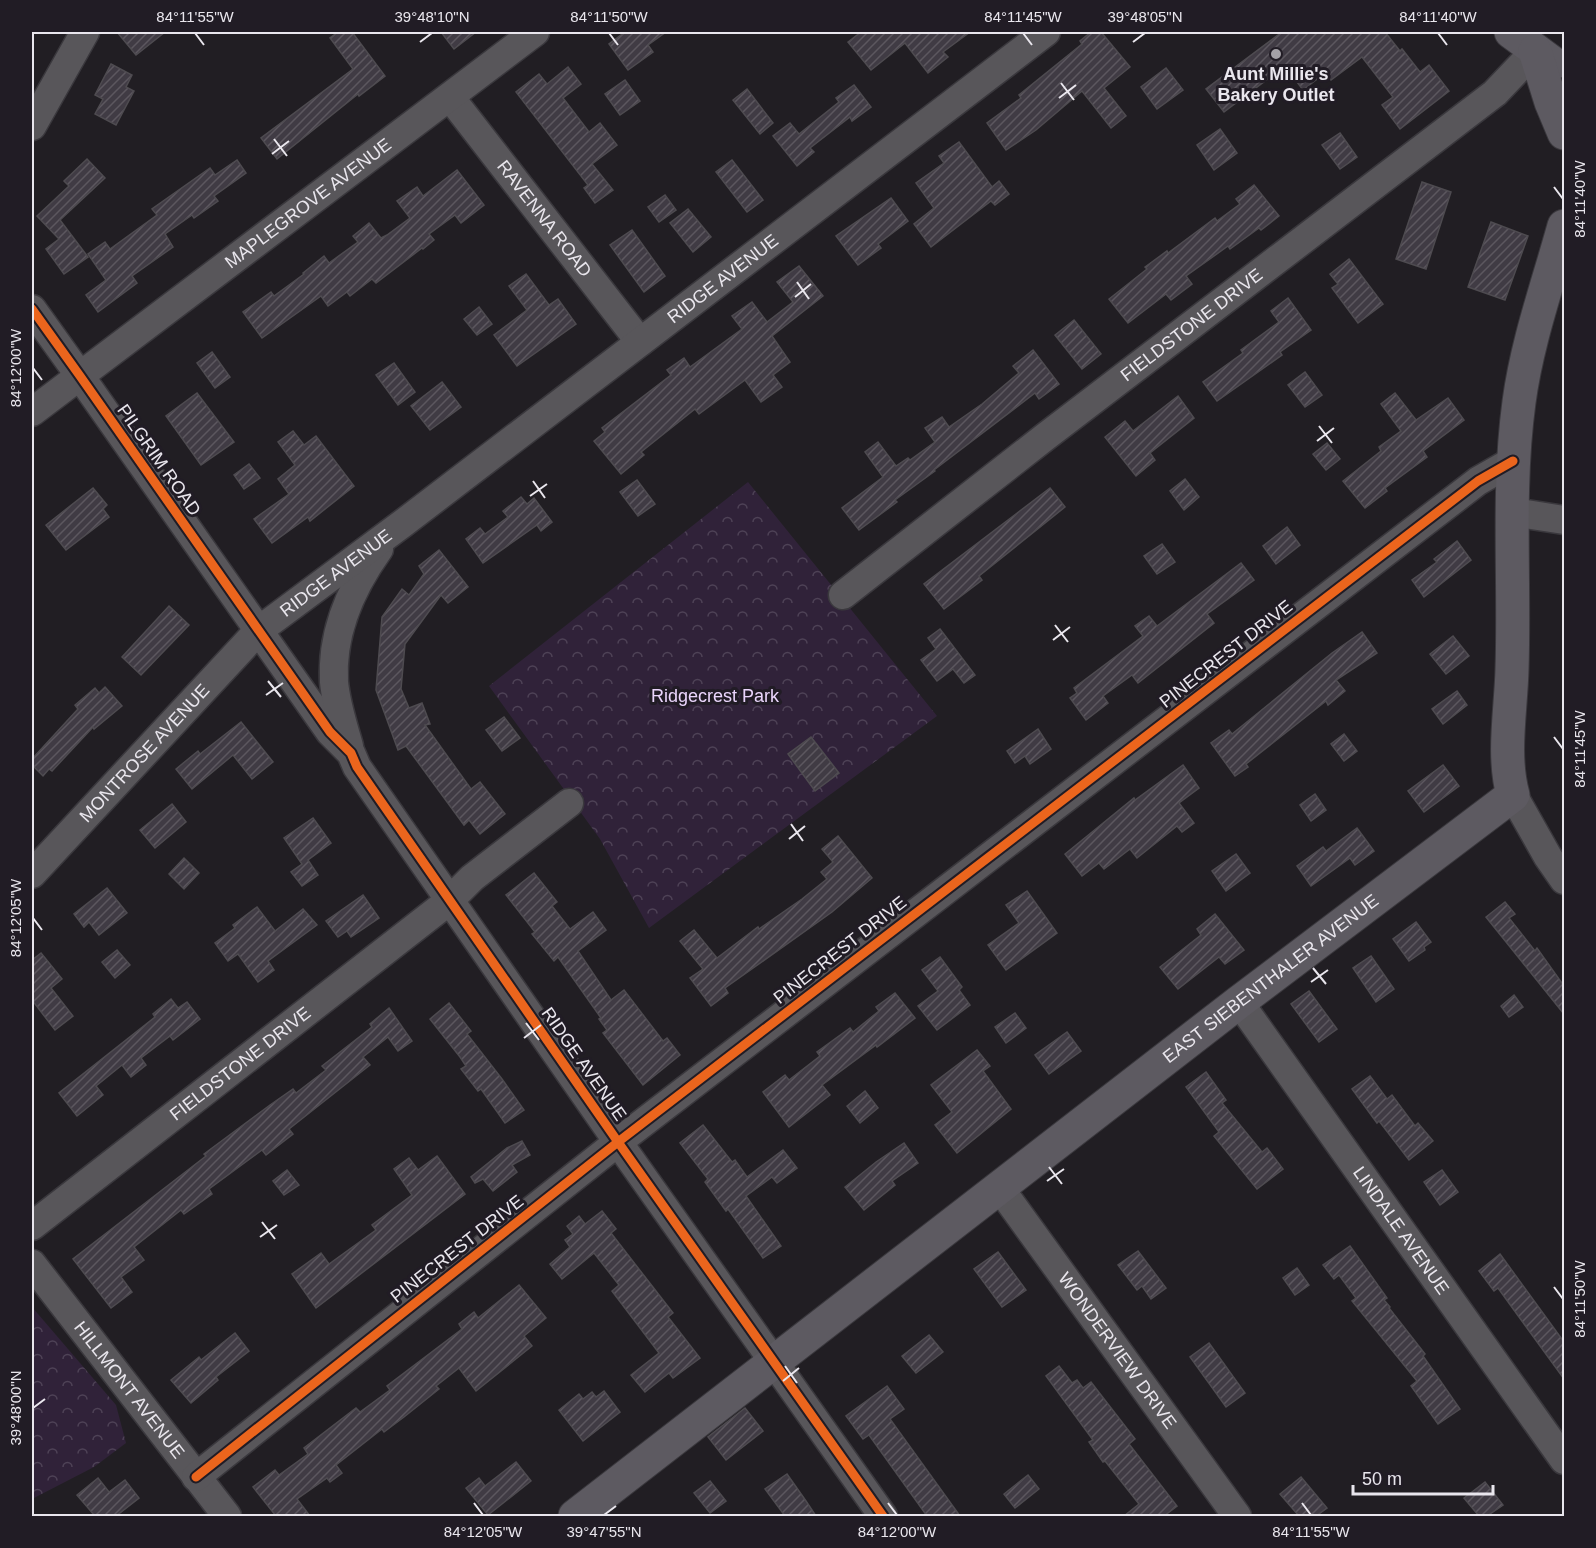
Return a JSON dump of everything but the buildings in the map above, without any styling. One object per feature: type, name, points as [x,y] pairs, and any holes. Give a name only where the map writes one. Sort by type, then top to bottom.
[{"type":"main road","points":[[1523,41],[1564,71]]},
{"type":"main road","points":[[1523,41],[1564,133]]},
{"type":"main road","points":[[1513,795],[1507,775],[1512,669],[1513,460],[1519,400],[1531,340],[1564,226]]},
{"type":"main road","name":"EAST SIEBENTHALER AVENUE","points":[[575,1516],[1239,1002],[1513,795]]},
{"type":"street","points":[[32,126],[85,32]]},
{"type":"street","name":"MAPLEGROVE AVENUE","points":[[81,376],[536,32]]},
{"type":"street","name":"RIDGE AVENUE","points":[[883,1516],[449,901],[357,767],[351,753],[330,732],[258,632],[1046,32]]},
{"type":"street","name":"FIELDSTONE DRIVE","points":[[843,595],[1054,430],[1495,93],[1523,41]]},
{"type":"street","name":"RAVENNA ROAD","points":[[450,97],[640,342]]},
{"type":"street","name":"PILGRIM ROAD","points":[[32,309],[258,632]]},
{"type":"street","points":[[32,412],[81,376]]},
{"type":"street","name":"PINECREST DRIVE","points":[[196,1477],[618,1142],[1478,481],[1513,460]]},
{"type":"street","points":[[1514,512],[1564,520]]},
{"type":"street","points":[[351,753],[338,709],[334,682],[335,654],[340,625],[350,597],[365,570],[387,538],[402,524]]},
{"type":"street","name":"MONTROSE AVENUE","points":[[32,874],[258,632]]},
{"type":"street","points":[[1513,795],[1548,857],[1564,880]]},
{"type":"street","name":"FIELDSTONE DRIVE","points":[[32,1226],[449,901],[472,878],[569,803]]},
{"type":"street","name":"LINDALE AVENUE","points":[[1239,1002],[1564,1460]]},
{"type":"street","name":"WONDERVIEW DRIVE","points":[[999,1187],[1237,1516]]},
{"type":"street","name":"HILLMONT AVENUE","points":[[32,1264],[227,1516]]},
{"type":"green space","name":"Ridgecrest Park","points":[[748,482],[937,716],[649,928],[600,839],[489,686]]},
{"type":"green space","points":[[32,1307],[116,1405],[126,1443],[94,1467],[32,1499]]},
{"type":"cycle path","points":[[32,309],[330,732],[351,753],[357,767],[618,1142],[883,1516]]},
{"type":"cycle path","points":[[196,1477],[618,1142],[1478,481],[1513,461]]},
{"type":"place","name":"Aunt Millie's Bakery Outlet","points":[[1276,54]]}]
